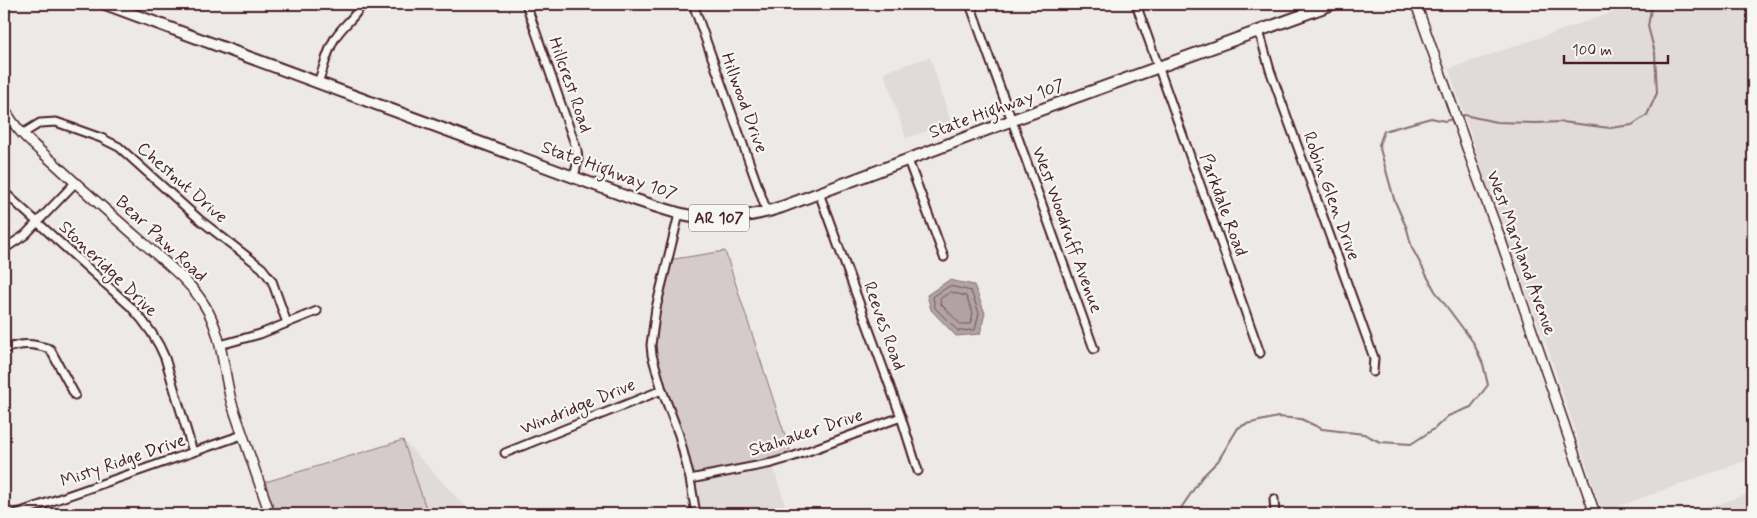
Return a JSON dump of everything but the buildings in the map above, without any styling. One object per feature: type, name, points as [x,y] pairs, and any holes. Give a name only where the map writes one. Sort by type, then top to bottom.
[{"type":"main road","name":"State Highway 107","points":[[105,4],[679,214],[716,218],[767,212],[1334,4]]},
{"type":"street","points":[[318,82],[334,40],[339,32],[356,15],[362,4]]},
{"type":"street","name":"Hillcrest Road","points":[[526,4],[577,150],[578,160],[574,177]]},
{"type":"street","name":"Hillwood Drive","points":[[693,4],[767,212]]},
{"type":"street","name":"West Woodruff Avenue","points":[[970,4],[1094,349]]},
{"type":"street","name":"Parkdale Road","points":[[1136,4],[1260,353]]},
{"type":"street","name":"West Maryland Avenue","points":[[1416,4],[1498,232],[1595,514]]},
{"type":"street","name":"Robin Glen Drive","points":[[1259,31],[1273,78],[1374,358],[1373,372]]},
{"type":"street","name":"Bear Paw Road","points":[[4,107],[11,122],[22,134],[190,286],[200,298],[210,315],[220,345],[226,386],[270,514]]},
{"type":"street","name":"Chestnut Drive","points":[[22,134],[40,122],[56,122],[101,138],[119,148],[200,220],[262,268],[272,281],[287,323]]},
{"type":"street","points":[[908,160],[944,257]]},
{"type":"street","points":[[4,249],[18,240],[75,183]]},
{"type":"street","name":"Stoneridge Drive","points":[[4,192],[131,307],[152,332],[165,358],[193,452]]},
{"type":"street","name":"Reeves Road","points":[[819,193],[901,418],[918,471]]},
{"type":"street","points":[[679,214],[653,326],[652,355],[662,390],[679,436],[690,479],[696,514]]},
{"type":"street","points":[[220,345],[260,334],[317,312]]},
{"type":"street","points":[[4,349],[32,344],[50,349],[75,395]]},
{"type":"street","name":"Windridge Drive","points":[[505,453],[662,390]]},
{"type":"street","name":"Stalnaker Drive","points":[[690,479],[785,459],[901,418]]},
{"type":"street","name":"Misty Ridge Drive","points":[[15,514],[242,435]]},
{"type":"street","points":[[1274,499],[1275,514]]},
{"type":"shaded area","points":[[1637,4],[1753,4],[1753,458],[1602,512],[1549,351],[1493,202],[1449,69]]},
{"type":"shaded area","points":[[930,57],[951,123],[906,138],[884,72]]},
{"type":"shaded area","points":[[725,251],[792,457],[690,479],[651,345],[668,260]]},
{"type":"shaded area","points":[[403,440],[472,514],[270,514],[259,484]]},
{"type":"shaded area","points":[[403,440],[428,514],[270,514],[259,484]]},
{"type":"shaded area","points":[[772,463],[788,514],[697,514],[690,479]]},
{"type":"shaded area","points":[[1753,492],[1753,514],[1690,514]]},
{"type":"water","points":[[949,280],[974,285],[985,313],[980,334],[956,336],[931,310],[927,295]]},
{"type":"waterway","points":[[1459,117],[1464,115],[1496,122],[1562,122],[1610,128],[1632,125],[1647,115],[1657,93],[1655,53],[1648,26],[1652,4]]},
{"type":"waterway","points":[[1177,514],[1202,477],[1218,461],[1238,428],[1246,424],[1278,417],[1301,419],[1322,429],[1364,434],[1380,442],[1411,444],[1434,429],[1448,416],[1471,407],[1488,385],[1483,364],[1473,342],[1435,291],[1412,248],[1407,229],[1394,199],[1379,145],[1384,131],[1431,118],[1445,121],[1452,119]]}]
